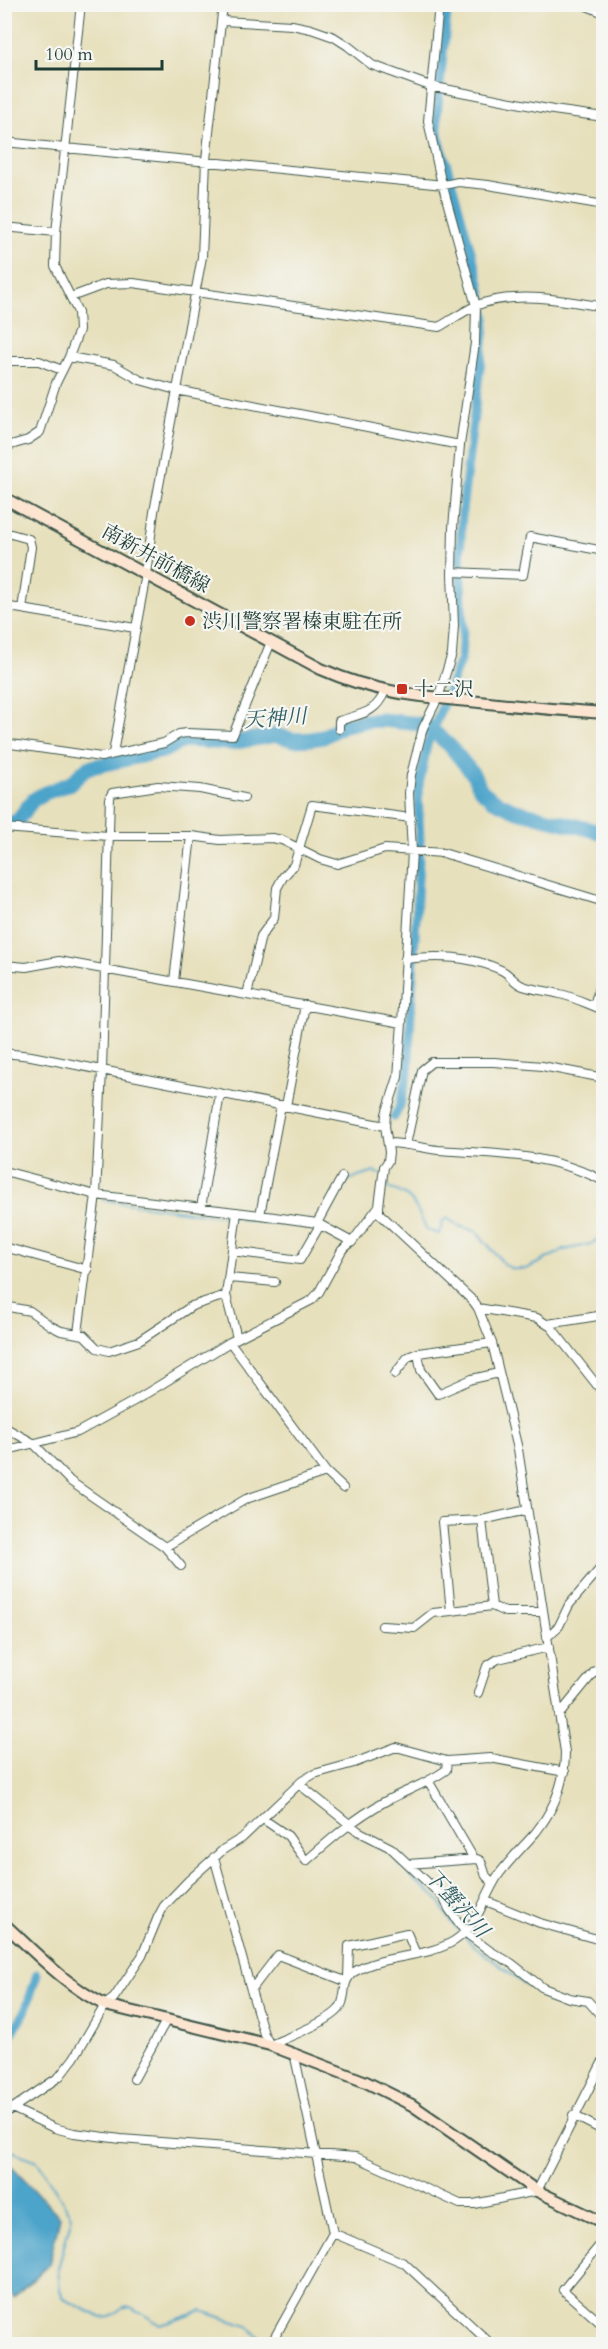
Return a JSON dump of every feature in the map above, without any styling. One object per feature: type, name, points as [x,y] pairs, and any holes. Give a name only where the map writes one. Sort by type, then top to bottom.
[{"type":"street","points":[[4,447],[28,440],[40,432],[51,396],[79,330],[78,312],[55,266],[56,232],[81,4]]},
{"type":"street","points":[[113,753],[146,574],[154,512],[202,257],[206,160],[223,4]]},
{"type":"street","points":[[347,1980],[354,1973],[369,1966],[434,1950],[466,1933],[486,1901],[501,1870],[538,1830],[557,1797],[565,1772],[565,1752],[518,1449],[492,1343],[473,1301],[380,1213],[379,1206],[384,1167],[388,1161],[386,1114],[398,1077],[412,852],[411,775],[423,728],[438,698],[452,654],[458,573],[453,528],[460,445],[476,343],[476,306],[428,122],[439,4]]},
{"type":"street","points":[[582,4],[603,13]]},
{"type":"street","points":[[222,21],[292,25],[311,29],[334,37],[372,65],[430,86],[553,110],[603,117]]},
{"type":"street","points":[[4,142],[444,185],[459,182],[488,185],[603,205]]},
{"type":"street","points":[[4,227],[56,232]]},
{"type":"street","points":[[71,297],[106,284],[133,284],[439,327],[476,306],[498,300],[527,297],[556,299],[603,307]]},
{"type":"street","points":[[69,357],[114,365],[140,380],[176,390],[460,445]]},
{"type":"street","points":[[4,361],[39,361],[62,370]]},
{"type":"street","name":"南新井前橋線","points":[[4,498],[338,677],[385,691],[603,713]]},
{"type":"street","points":[[4,532],[29,539],[31,547],[21,609]]},
{"type":"street","points":[[458,573],[523,575],[530,537],[603,551]]},
{"type":"street","points":[[4,606],[135,628]]},
{"type":"street","points":[[4,743],[93,757],[164,742],[179,734],[233,735],[271,642]]},
{"type":"street","points":[[339,726],[339,721],[373,710],[381,702],[385,691]]},
{"type":"street","points":[[78,1333],[96,1195],[110,797],[112,793],[158,786],[200,789],[244,798]]},
{"type":"street","points":[[247,995],[261,936],[274,918],[277,888],[294,865],[312,805],[411,818]]},
{"type":"street","points":[[4,828],[108,836],[191,836],[220,840],[272,838],[282,840],[298,849],[337,864],[379,850],[443,853],[521,879],[603,902]]},
{"type":"street","points":[[174,981],[191,836]]},
{"type":"street","points":[[405,959],[458,958],[487,964],[509,974],[517,984],[522,986],[546,993],[559,993],[603,1010]]},
{"type":"street","points":[[4,965],[26,967],[59,961],[402,1023]]},
{"type":"street","points":[[594,1006],[603,968]]},
{"type":"street","points":[[260,1215],[305,1005]]},
{"type":"street","points":[[4,1053],[31,1056],[385,1126]]},
{"type":"street","points":[[406,1145],[422,1070],[424,1066],[432,1062],[494,1062],[542,1066],[603,1078]]},
{"type":"street","points":[[201,1208],[220,1094]]},
{"type":"street","points":[[388,1143],[436,1150],[498,1152],[574,1167],[603,1182]]},
{"type":"street","points":[[4,1171],[96,1195],[318,1224],[352,1242]]},
{"type":"street","points":[[232,1251],[300,1260],[342,1177]]},
{"type":"street","points":[[4,1451],[78,1432],[234,1340],[312,1300],[319,1292],[342,1250],[352,1242],[379,1206]]},
{"type":"street","points":[[237,1212],[226,1295],[234,1340],[326,1472],[343,1488]]},
{"type":"street","points":[[4,1247],[87,1270]]},
{"type":"street","points":[[229,1278],[275,1282]]},
{"type":"street","points":[[4,1306],[30,1311],[51,1326],[61,1331],[84,1335],[97,1348],[109,1351],[139,1341],[192,1306],[226,1295]]},
{"type":"street","points":[[478,1308],[537,1318],[548,1324],[603,1394]]},
{"type":"street","points":[[548,1324],[603,1315]]},
{"type":"street","points":[[395,1374],[408,1357],[418,1353],[492,1343]]},
{"type":"street","points":[[418,1353],[421,1370],[438,1394],[472,1379],[499,1373]]},
{"type":"street","points":[[4,1427],[33,1443],[70,1481],[165,1547],[181,1566]]},
{"type":"street","points":[[165,1547],[246,1498],[326,1472]]},
{"type":"street","points":[[451,1611],[442,1522],[482,1520],[527,1510]]},
{"type":"street","points":[[482,1520],[492,1606]]},
{"type":"street","points":[[547,1636],[559,1626],[569,1605],[603,1564]]},
{"type":"street","points":[[382,1626],[414,1628],[433,1613],[492,1606],[505,1612],[543,1612]]},
{"type":"street","points":[[478,1693],[488,1666],[498,1659],[549,1647]]},
{"type":"street","points":[[559,1715],[596,1671]]},
{"type":"street","points":[[4,2114],[59,2078],[74,2058],[105,2005],[114,1998],[142,1956],[164,1906],[214,1857],[242,1838],[299,1784],[314,1774],[354,1763],[396,1747],[447,1761],[490,1758],[565,1772]]},
{"type":"street","points":[[262,1819],[288,1836],[306,1861],[348,1824],[386,1801],[429,1782],[446,1770],[447,1761]]},
{"type":"street","points":[[429,1782],[474,1859]]},
{"type":"street","points":[[299,1784],[348,1824],[392,1848],[443,1897],[466,1933],[543,1988],[569,1998],[588,2001],[603,2019]]},
{"type":"street","points":[[214,1857],[264,2034],[270,2045]]},
{"type":"street","points":[[408,1864],[474,1859],[481,1861],[486,1876],[493,1883]]},
{"type":"street","points":[[486,1901],[540,1923],[603,1941]]},
{"type":"street","points":[[4,1924],[70,1984],[105,2005],[270,2045],[394,2094],[537,2191],[603,2223]]},
{"type":"street","points":[[270,2045],[322,2021],[339,2009],[347,1980],[349,1947],[407,1933],[416,1954]]},
{"type":"street","points":[[251,1990],[278,1954],[347,1980]]},
{"type":"street","points":[[134,2079],[167,2019]]},
{"type":"street","points":[[275,2343],[333,2233],[294,2053]]},
{"type":"street","points":[[537,2191],[603,2059]]},
{"type":"street","points":[[14,2109],[54,2128],[74,2133],[132,2140],[356,2157],[460,2204],[474,2204],[537,2191]]},
{"type":"street","points":[[573,2115],[603,2131]]},
{"type":"street","points":[[333,2233],[404,2263],[491,2344]]},
{"type":"street","points":[[603,2240],[563,2290],[603,2326]]},
{"type":"water","points":[[4,2159],[60,2217],[49,2264],[14,2298],[5,2288]]},
{"type":"waterway","points":[[394,1117],[400,1106],[408,1072],[420,839],[418,791],[427,745],[461,658],[463,630],[460,560],[462,511],[486,319],[480,283],[438,134],[437,114],[448,4]]},
{"type":"waterway","name":"天神川","points":[[4,822],[17,821],[33,800],[71,783],[87,768],[163,751],[180,742],[188,740],[230,743],[276,735],[294,740],[311,739],[323,737],[343,725],[382,720],[420,724],[430,728],[450,746],[473,774],[481,790],[493,800],[517,811],[604,833]]},
{"type":"waterway","points":[[321,1223],[348,1180],[375,1172],[380,1174]]},
{"type":"waterway","points":[[385,1180],[390,1189],[410,1199],[427,1230],[439,1234],[443,1221],[447,1218],[458,1226],[476,1231],[504,1264],[512,1269],[526,1269],[564,1250],[591,1244],[604,1234]]},
{"type":"waterway","points":[[103,1200],[234,1218]]},
{"type":"waterway","points":[[240,1219],[314,1228]]},
{"type":"waterway","name":"下蟹沢川","points":[[355,1835],[389,1852],[413,1879],[437,1898],[452,1923],[472,1944],[524,1984],[533,1987],[544,1997],[598,2016]]},
{"type":"waterway","points":[[4,2046],[25,2012],[37,1974]]},
{"type":"waterway","points":[[4,2148],[37,2161],[72,2216],[58,2269],[60,2290],[64,2299],[102,2318],[110,2317],[124,2308],[131,2307],[161,2325],[202,2311],[247,2326],[268,2344]]},
{"type":"place","name":"渋川警察署榛東駐在所","points":[[190,621]]},
{"type":"place","name":"十二沢","points":[[402,689]]}]
